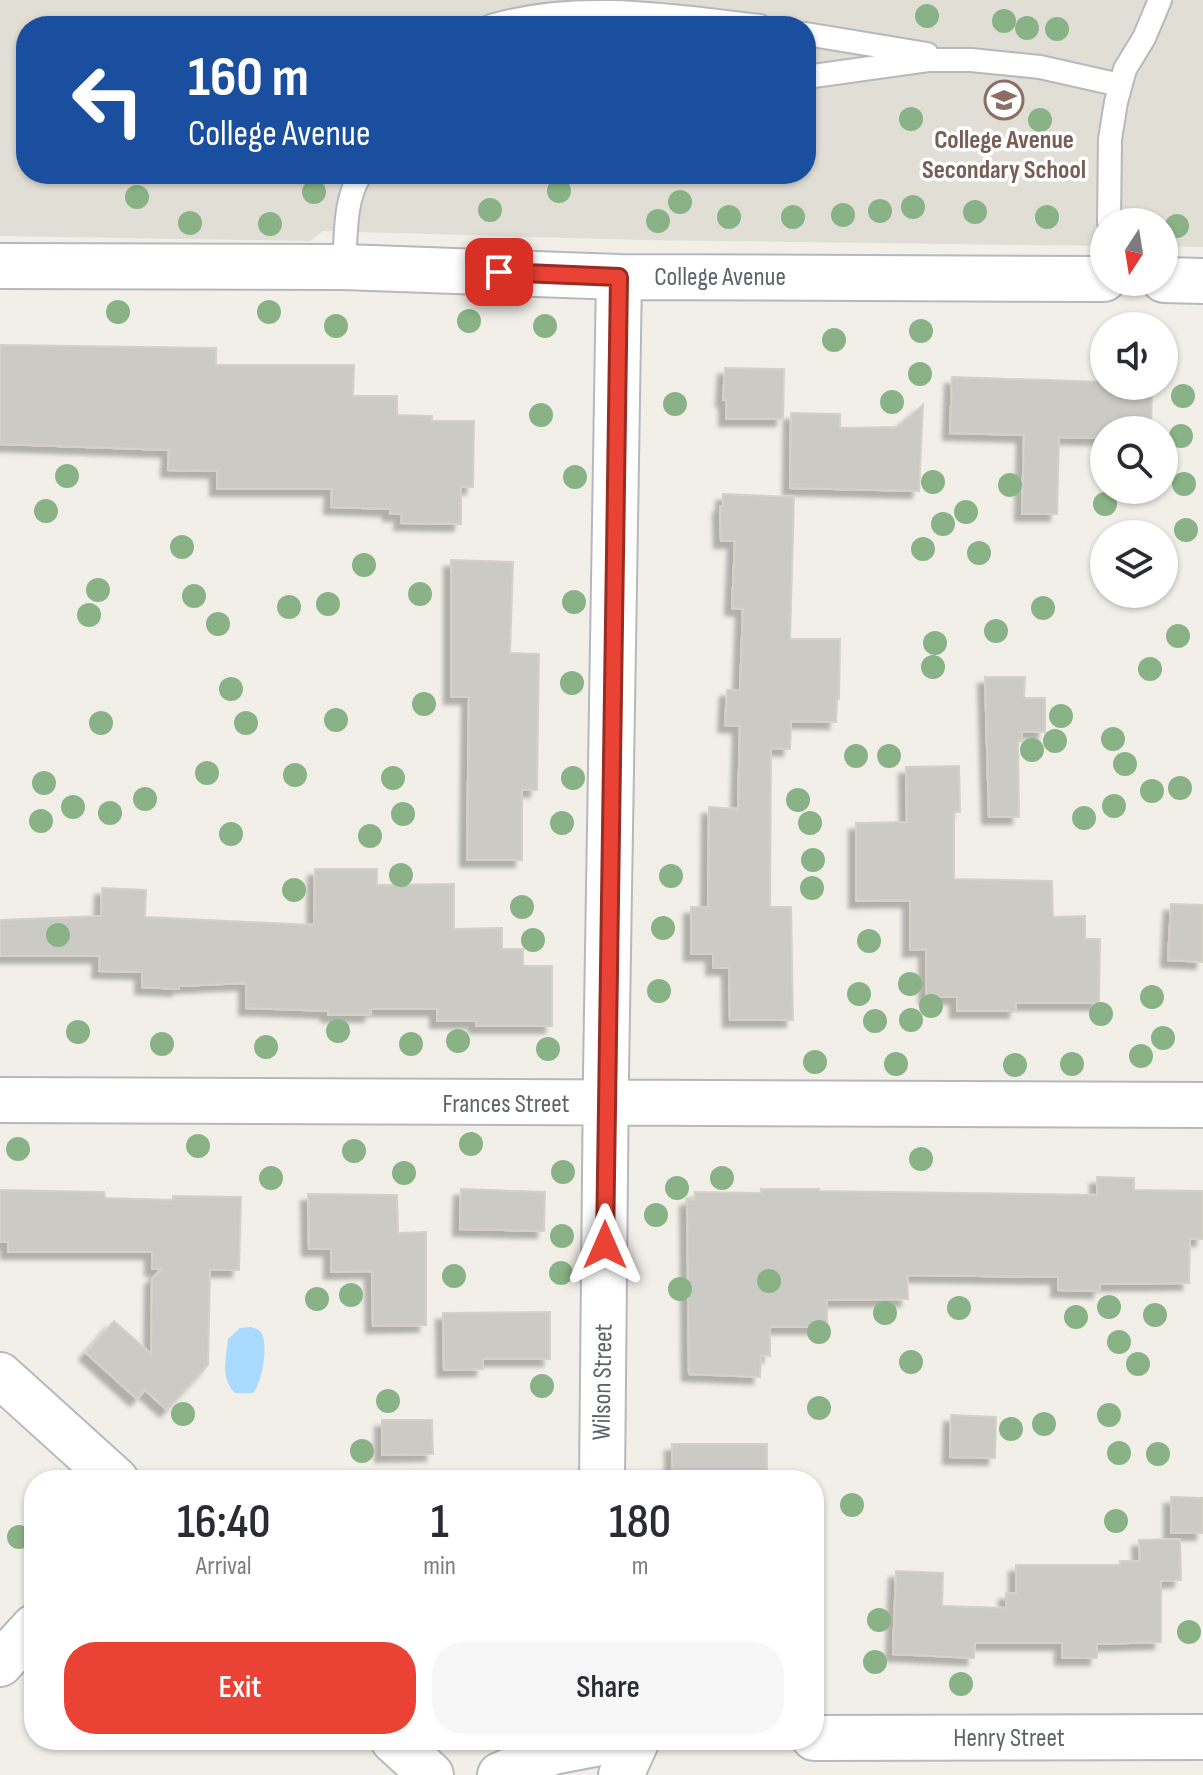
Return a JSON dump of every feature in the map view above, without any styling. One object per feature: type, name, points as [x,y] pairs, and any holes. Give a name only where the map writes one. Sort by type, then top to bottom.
[{"type":"street","name":"College Avenue","points":[[0,266],[344,267],[619,277],[1090,279]]},
{"type":"street","name":"Wilson Street","points":[[602,1470],[619,277]]},
{"type":"street","points":[[1178,280],[1203,281]]},
{"type":"street","name":"Frances Street","points":[[0,1100],[1203,1105]]},
{"type":"street","points":[[0,1375],[105,1470]]},
{"type":"street","points":[[0,1664],[24,1638]]},
{"type":"street","name":"Henry Street","points":[[824,1738],[1203,1737]]},
{"type":"street","points":[[404,1750],[431,1775]]},
{"type":"street","points":[[500,1775],[553,1752],[578,1750]]},
{"type":"lane","points":[[1109,208],[1110,139],[1120,85],[1160,0]]},
{"type":"lane","points":[[558,16],[630,13],[660,16]]},
{"type":"lane","points":[[816,36],[971,60],[1040,67],[1120,85]]},
{"type":"lane","points":[[816,76],[928,60],[971,60]]},
{"type":"lane","points":[[344,267],[348,215],[356,184]]},
{"type":"shaded area","name":"College Avenue Secondary School","points":[[0,0],[1203,0],[1203,247],[1178,246],[1178,208],[1090,208],[1090,246],[640,240],[323,231],[310,241],[0,236]]},
{"type":"water","points":[[251,1327],[260,1331],[264,1340],[261,1374],[253,1393],[235,1393],[226,1375],[228,1339],[240,1328]]},
{"type":"building","points":[[0,345],[216,348],[216,365],[354,365],[353,396],[397,396],[397,415],[432,416],[432,421],[474,421],[473,487],[461,487],[461,524],[401,523],[402,514],[390,514],[390,509],[331,507],[332,489],[217,489],[217,471],[168,470],[169,450],[0,444]]},
{"type":"building","points":[[725,368],[784,369],[783,419],[726,419],[726,400],[723,400]]},
{"type":"building","points":[[952,377],[1090,382],[1090,400],[1152,400],[1151,416],[1090,416],[1090,438],[1059,437],[1057,514],[1022,514],[1024,435],[950,433]]},
{"type":"building","points":[[923,405],[919,491],[790,488],[791,413],[840,414],[840,428],[897,427]]},
{"type":"building","points":[[723,494],[794,497],[790,639],[840,639],[836,722],[791,721],[790,749],[771,748],[770,907],[791,907],[793,1020],[730,1020],[729,968],[713,968],[713,954],[691,954],[691,907],[708,907],[709,807],[738,809],[740,726],[725,725],[727,690],[740,690],[743,609],[732,608],[735,541],[721,541],[720,506],[723,506]]},
{"type":"building","points":[[451,560],[513,562],[510,653],[539,654],[537,790],[522,790],[522,860],[467,860],[469,697],[451,697]]},
{"type":"building","points":[[985,677],[1025,677],[1024,698],[1045,698],[1045,732],[1022,731],[1022,741],[1018,741],[1019,817],[989,817]]},
{"type":"building","points":[[959,766],[960,812],[954,812],[954,879],[1052,881],[1053,917],[1085,916],[1085,939],[1100,939],[1099,1003],[1016,1003],[1016,1011],[957,1011],[957,997],[926,997],[926,949],[910,950],[910,900],[856,901],[856,823],[907,822],[906,767]]},
{"type":"building","points":[[315,869],[377,869],[377,885],[454,884],[454,929],[502,928],[502,949],[523,949],[523,966],[552,966],[552,1026],[476,1026],[476,1021],[437,1021],[437,1009],[371,1009],[371,1015],[328,1015],[328,1011],[246,1008],[246,983],[179,986],[179,989],[142,987],[142,972],[99,971],[100,956],[0,956],[0,920],[101,916],[102,888],[146,890],[145,917],[314,925]]},
{"type":"building","points":[[1171,904],[1203,905],[1203,962],[1168,960]]},
{"type":"building","points":[[1097,1177],[1134,1178],[1134,1190],[1203,1191],[1203,1239],[1190,1239],[1189,1283],[1100,1284],[1100,1291],[1058,1290],[1058,1277],[907,1275],[908,1299],[827,1300],[827,1327],[770,1327],[770,1356],[761,1355],[760,1377],[689,1374],[687,1199],[694,1200],[695,1192],[761,1193],[761,1189],[819,1189],[1097,1195]]},
{"type":"building","points":[[461,1189],[545,1192],[544,1231],[460,1229]]},
{"type":"building","points":[[0,1190],[104,1192],[105,1198],[173,1200],[173,1196],[241,1197],[239,1270],[210,1270],[208,1365],[167,1410],[145,1390],[137,1399],[86,1353],[114,1321],[151,1354],[152,1279],[161,1269],[152,1269],[152,1252],[8,1252],[8,1242],[0,1242]]},
{"type":"building","points":[[308,1194],[397,1195],[398,1233],[426,1232],[426,1325],[373,1326],[372,1271],[331,1272],[331,1249],[309,1249]]},
{"type":"building","points":[[550,1312],[550,1359],[483,1359],[483,1369],[444,1370],[443,1313]]},
{"type":"building","points":[[951,1415],[996,1417],[995,1458],[950,1457]]},
{"type":"building","points":[[382,1420],[432,1420],[433,1454],[382,1455]]},
{"type":"building","points":[[672,1444],[767,1444],[767,1470],[672,1470]]},
{"type":"building","points":[[1171,1497],[1203,1498],[1203,1533],[1171,1533]]},
{"type":"building","points":[[1180,1539],[1181,1580],[1161,1581],[1161,1642],[1097,1644],[1097,1658],[1062,1658],[1062,1643],[975,1643],[974,1658],[893,1654],[896,1571],[943,1573],[942,1606],[1006,1608],[1006,1593],[1016,1593],[1016,1565],[1120,1565],[1120,1561],[1140,1561],[1139,1540]]},
{"type":"place","name":"College Avenue Secondary School","points":[[1004,100]]},
{"type":"route","points":[[499,272],[619,277],[605,1245]]}]
